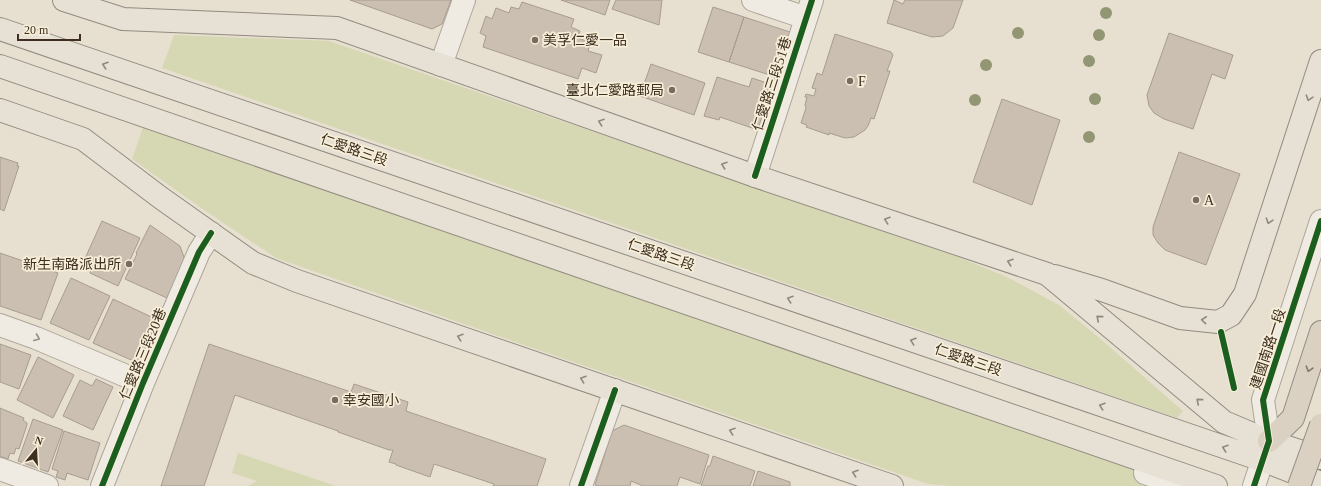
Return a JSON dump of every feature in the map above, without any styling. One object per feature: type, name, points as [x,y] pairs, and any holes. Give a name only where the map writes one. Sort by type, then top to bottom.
[{"type":"highway","points":[[1265,450],[1293,418],[1321,332]]},
{"type":"highway","points":[[1299,486],[1321,425]]},
{"type":"main road","name":"仁愛路三段","points":[[64,0],[123,19],[337,28],[755,176],[1047,274],[1224,422],[1265,450],[1321,483]]},
{"type":"main road","name":"仁愛路三段","points":[[0,29],[1265,450],[1321,458]]},
{"type":"main road","points":[[1047,274],[1102,290],[1180,318],[1218,322],[1231,315],[1245,294],[1321,61]]},
{"type":"main road","points":[[0,66],[1216,486]]},
{"type":"main road","points":[[0,110],[83,139],[161,198],[253,263],[298,281],[892,486]]},
{"type":"street","points":[[441,65],[464,0]]},
{"type":"street","points":[[754,0],[809,9]]},
{"type":"street","name":"仁愛路三段51巷","points":[[755,176],[809,9]]},
{"type":"street","points":[[0,77],[344,194],[1182,486]]},
{"type":"street","name":"建國南路一段","points":[[1254,486],[1265,450],[1264,400],[1321,221]]},
{"type":"street","name":"仁愛路三段20巷","points":[[102,486],[143,383],[199,252],[210,233]]},
{"type":"street","points":[[0,325],[36,338],[143,383]]},
{"type":"street","points":[[581,486],[615,390]]},
{"type":"street","points":[[0,469],[47,486]]},
{"type":"green space","points":[[174,35],[329,41],[958,257],[1007,277],[1059,305],[1183,411],[1177,418],[162,68]]},
{"type":"green space","points":[[143,127],[1157,477],[1155,486],[951,486],[928,484],[276,258],[204,210],[132,159]]},
{"type":"green space","points":[[238,453],[336,486],[248,486],[257,481],[232,473]]},
{"type":"building","points":[[350,0],[451,0],[442,24],[432,29]]},
{"type":"building","points":[[561,0],[610,0],[605,15]]},
{"type":"building","points":[[616,0],[662,0],[659,25],[612,9]]},
{"type":"building","points":[[894,0],[903,4],[905,0],[963,0],[953,28],[943,36],[932,37],[887,23]]},
{"type":"building","name":"美孚仁愛一品","points":[[522,2],[574,19],[571,27],[580,31],[577,38],[590,42],[588,51],[602,55],[596,73],[582,68],[578,79],[483,47],[486,36],[480,33],[486,16],[492,19],[496,8],[509,13],[511,7],[519,9]]},
{"type":"building","points":[[713,7],[744,17],[729,62],[698,52]]},
{"type":"building","points":[[744,17],[793,33],[779,78],[729,62]]},
{"type":"building","points":[[1169,33],[1233,55],[1225,79],[1212,74],[1193,129],[1164,119],[1154,113],[1149,106],[1147,95]]},
{"type":"building","name":"F","points":[[835,34],[891,52],[893,55],[887,71],[890,71],[874,119],[871,118],[865,130],[854,137],[845,138],[829,133],[829,135],[806,127],[807,125],[801,123],[806,108],[806,94],[814,96],[816,89],[812,88],[817,73],[822,75]]},
{"type":"building","name":"臺北仁愛路郵局","points":[[651,64],[705,83],[694,115],[640,96]]},
{"type":"building","points":[[717,77],[749,87],[752,78],[773,85],[758,130],[720,117],[719,120],[704,116]]},
{"type":"building","points":[[1002,99],[1060,120],[1032,205],[973,182]]},
{"type":"building","name":"A","points":[[1179,152],[1240,174],[1206,265],[1165,250],[1153,235],[1153,227]]},
{"type":"building","points":[[0,157],[18,163],[17,166],[19,166],[4,211],[0,209]]},
{"type":"building","points":[[102,221],[140,238],[118,286],[90,273],[91,269],[82,265]]},
{"type":"building","points":[[150,225],[180,246],[185,260],[167,298],[125,279]]},
{"type":"building","points":[[0,253],[58,273],[41,320],[0,306]]},
{"type":"building","points":[[71,278],[110,296],[89,340],[50,323]]},
{"type":"building","points":[[113,299],[158,320],[138,363],[93,343]]},
{"type":"building","points":[[0,344],[31,355],[19,389],[0,382]]},
{"type":"building","points":[[209,344],[351,392],[354,384],[408,402],[406,411],[546,459],[537,486],[493,486],[494,484],[434,464],[430,477],[389,462],[393,450],[389,450],[235,395],[204,486],[161,486]]},
{"type":"building","points":[[38,357],[74,375],[53,418],[17,400]]},
{"type":"building","points":[[96,379],[113,387],[93,430],[63,416],[80,380],[92,386]]},
{"type":"building","points":[[0,408],[24,418],[23,420],[27,423],[19,449],[16,448],[14,454],[10,453],[8,459],[0,456]]},
{"type":"building","points":[[33,419],[63,430],[48,472],[18,461]]},
{"type":"building","points":[[624,425],[709,455],[700,484],[680,477],[677,486],[643,486],[631,481],[630,486],[595,485],[612,431]]},
{"type":"building","points":[[64,431],[100,443],[88,480],[67,473],[65,480],[56,477],[58,471],[52,469]]},
{"type":"building","points":[[713,456],[755,471],[750,486],[701,486]]},
{"type":"building","points":[[758,471],[790,482],[790,486],[753,486]]},
{"type":"cycle path","points":[[755,176],[812,0]]},
{"type":"cycle path","points":[[1254,486],[1269,441],[1263,400],[1321,221]]},
{"type":"cycle path","points":[[102,486],[143,383],[199,252],[211,233]]},
{"type":"cycle path","points":[[1221,332],[1234,388]]},
{"type":"cycle path","points":[[581,486],[615,390]]},
{"type":"place","name":"美孚仁愛一品","points":[[535,40]]},
{"type":"place","name":"F","points":[[850,81]]},
{"type":"place","name":"臺北仁愛路郵局","points":[[672,90]]},
{"type":"place","name":"A","points":[[1196,200]]},
{"type":"place","name":"新生南路派出所","points":[[129,264]]},
{"type":"place","name":"幸安國小","points":[[335,400]]}]
